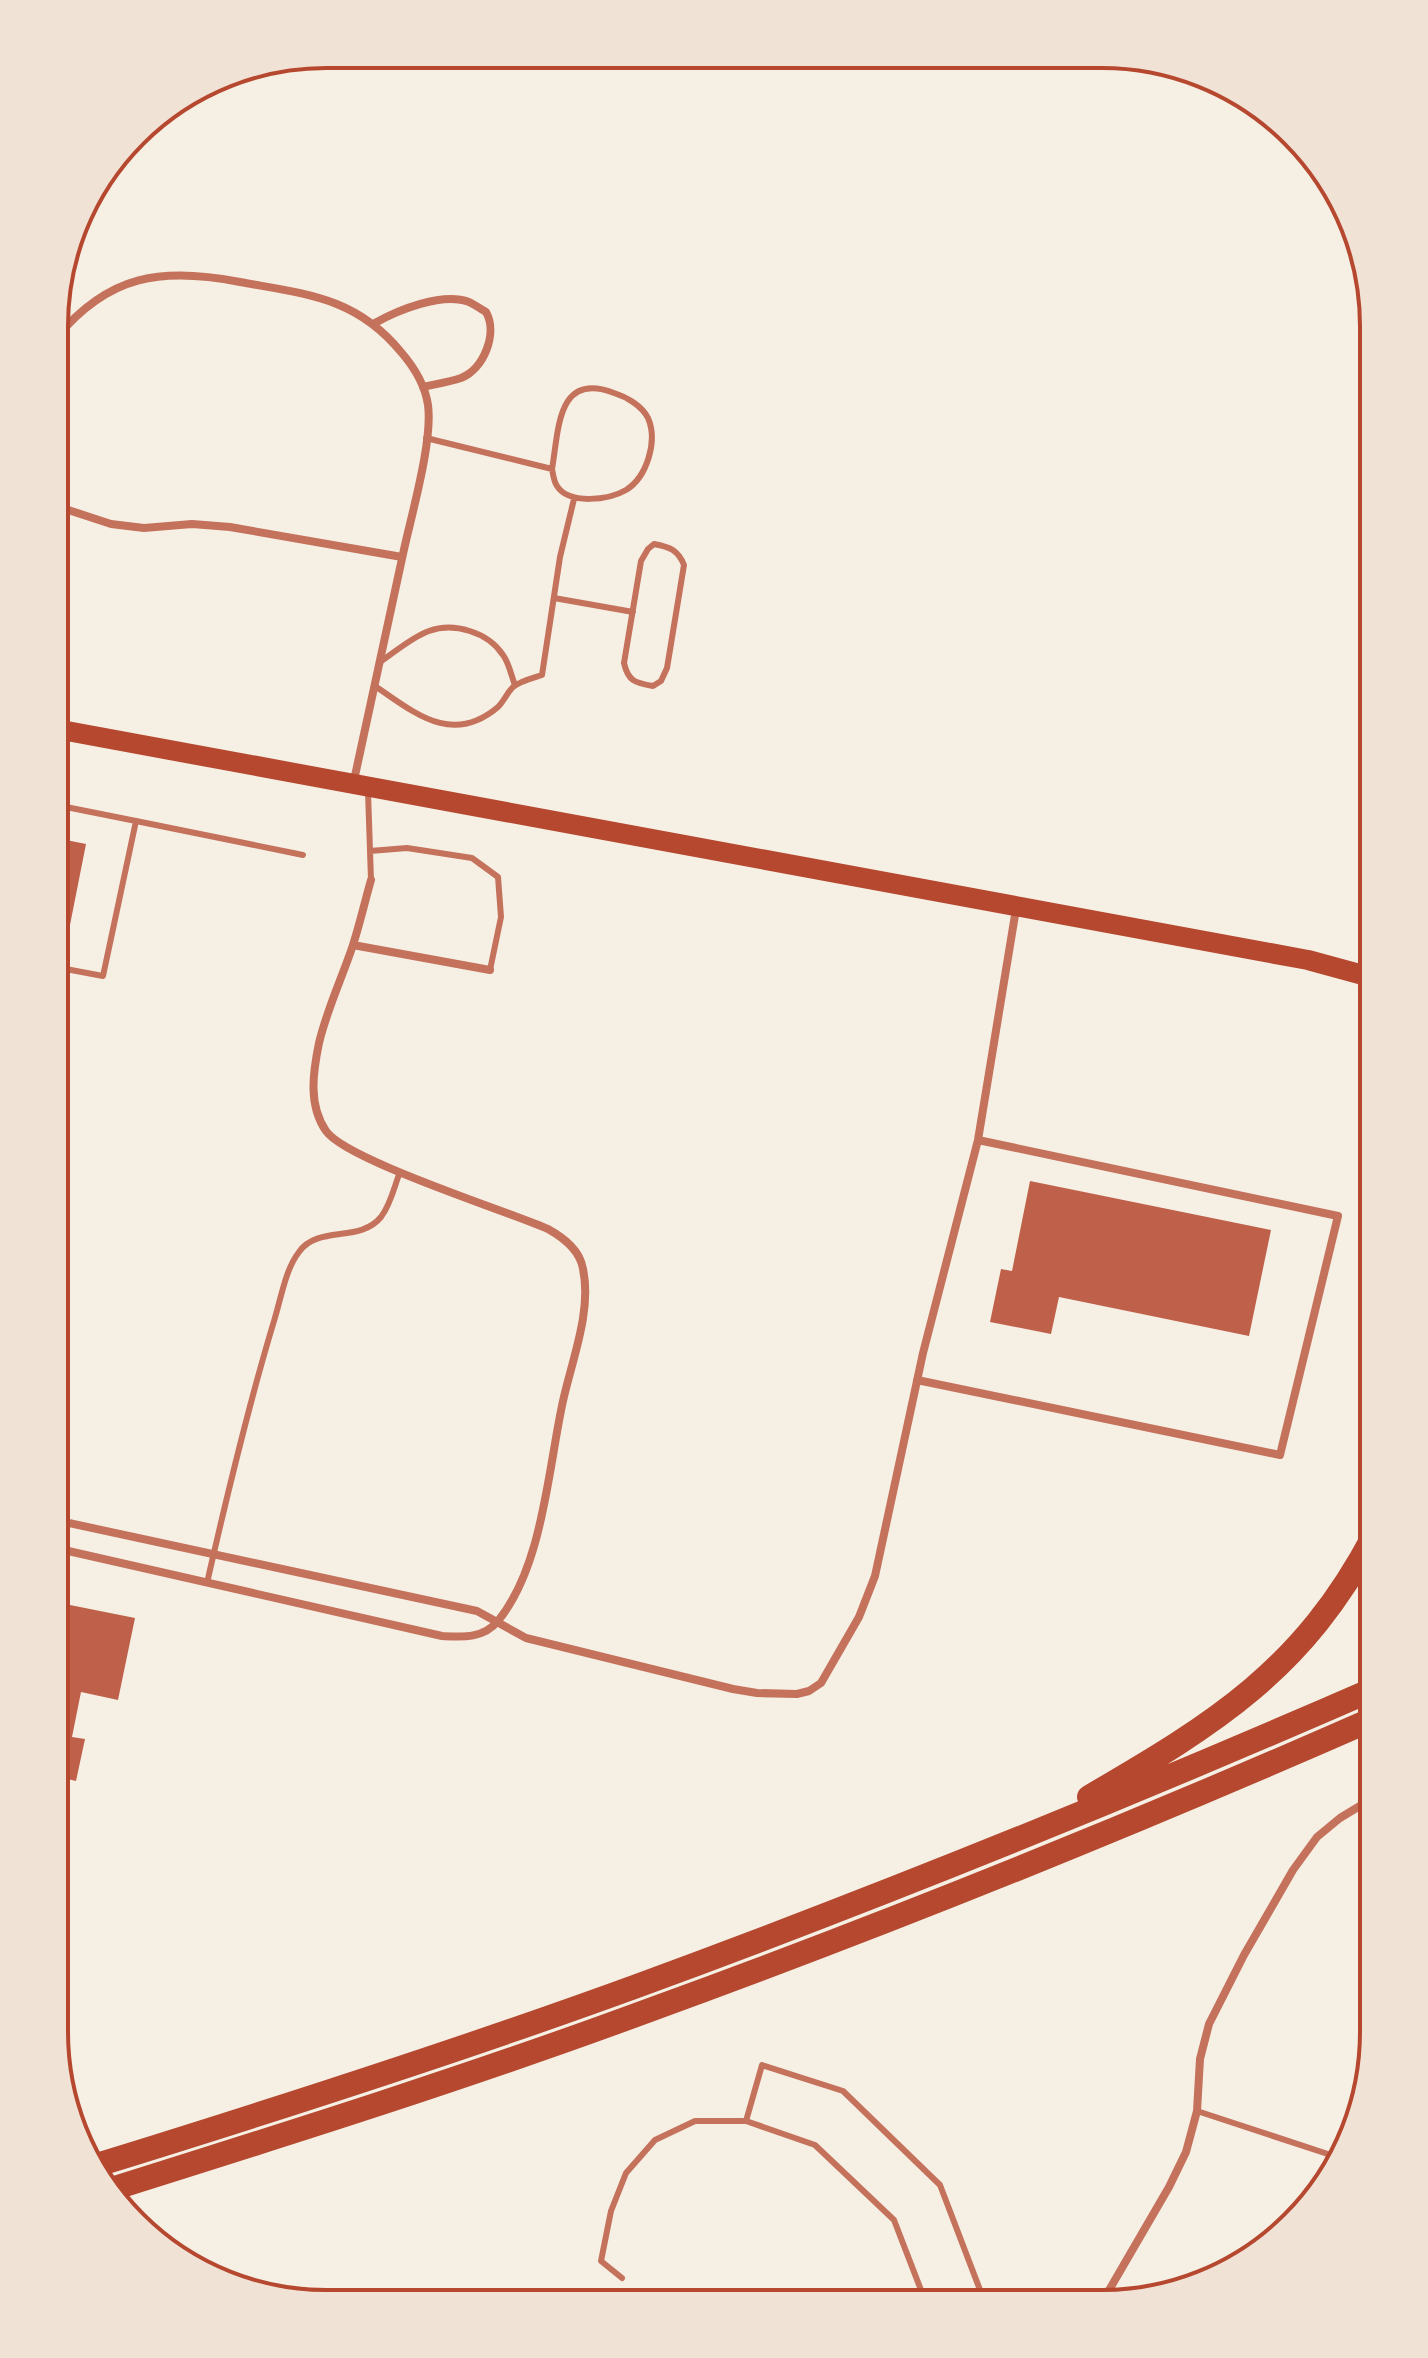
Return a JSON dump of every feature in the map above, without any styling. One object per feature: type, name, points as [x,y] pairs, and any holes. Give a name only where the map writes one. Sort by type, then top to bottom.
[{"type":"highway","points":[[1015,1841],[1216,1720],[1280,1666],[1312,1630],[1359,1560]]},
{"type":"highway","points":[[104,2163],[445,2053],[621,1991],[1015,1841],[1359,1695]]},
{"type":"highway","points":[[119,2187],[453,2079],[660,2007],[1026,1866],[1359,1725]]},
{"type":"main road","points":[[68,731],[1308,960],[1360,974]]},
{"type":"street","points":[[68,325],[85,307],[122,285],[146,276],[226,279],[310,295],[347,307],[375,323],[412,365],[428,405],[426,438],[375,686],[360,787]]},
{"type":"street","points":[[375,323],[395,311],[426,302],[459,300],[486,312],[492,331],[483,356],[475,367],[464,377],[423,387]]},
{"type":"street","points":[[68,510],[111,524],[144,528],[192,524],[230,527],[402,557]]},
{"type":"street","points":[[68,1551],[442,1636],[473,1637],[497,1623],[522,1580],[542,1515],[584,1305],[583,1265],[563,1238],[548,1229],[400,1172],[336,1142],[325,1131],[315,1107],[313,1086],[318,1046],[353,945],[371,880]]},
{"type":"street","points":[[68,1523],[477,1611],[526,1638],[733,1689],[770,1694],[809,1691],[821,1683],[830,1671],[859,1617],[875,1576],[917,1380],[978,1140],[1016,907]]},
{"type":"street","points":[[353,945],[490,970]]},
{"type":"street","points":[[917,1380],[1280,1455],[1338,1216],[978,1140]]},
{"type":"street","points":[[1109,2290],[1186,2152],[1197,2111],[1200,2059],[1209,2024],[1244,1955],[1293,1870],[1317,1837],[1359,1806]]},
{"type":"lane","points":[[581,389],[605,389],[627,398],[647,416],[652,432],[649,459],[637,480],[625,490],[604,497],[574,499],[557,487],[552,469],[562,411],[571,395],[581,389]]},
{"type":"lane","points":[[426,438],[552,469]]},
{"type":"lane","points":[[375,686],[416,714],[441,724],[461,726],[482,719],[501,704],[515,685],[542,675],[560,557],[574,499]]},
{"type":"lane","points":[[654,544],[670,547],[680,554],[684,565],[667,668],[661,681],[653,686],[635,683],[627,675],[624,663],[633,612],[641,561],[654,544]]},
{"type":"lane","points":[[554,598],[633,612]]},
{"type":"lane","points":[[380,662],[426,631],[465,629],[484,636],[503,654],[515,685]]},
{"type":"lane","points":[[360,787],[370,851],[371,880]]},
{"type":"lane","points":[[68,807],[303,855]]},
{"type":"lane","points":[[68,969],[103,976],[136,821]]},
{"type":"lane","points":[[370,851],[407,848],[472,858],[498,877],[501,917],[490,970]]},
{"type":"lane","points":[[207,1583],[265,1353],[291,1265],[306,1243],[369,1227],[379,1220],[400,1172]]},
{"type":"lane","points":[[746,2121],[762,2065],[843,2091],[940,2185],[979,2290]]},
{"type":"lane","points":[[1197,2111],[1328,2154]]},
{"type":"lane","points":[[622,2278],[601,2261],[611,2211],[626,2173],[655,2140],[695,2121],[746,2121],[815,2145],[894,2220],[921,2290]]},
{"type":"building","points":[[68,840],[86,844],[68,930]]},
{"type":"building","points":[[1030,1181],[1271,1230],[1249,1336],[1059,1297],[1051,1334],[990,1322],[1001,1269],[1012,1271]]},
{"type":"building","points":[[68,1605],[135,1618],[118,1700],[81,1692],[72,1737],[85,1739],[76,1781],[68,1779]]}]
